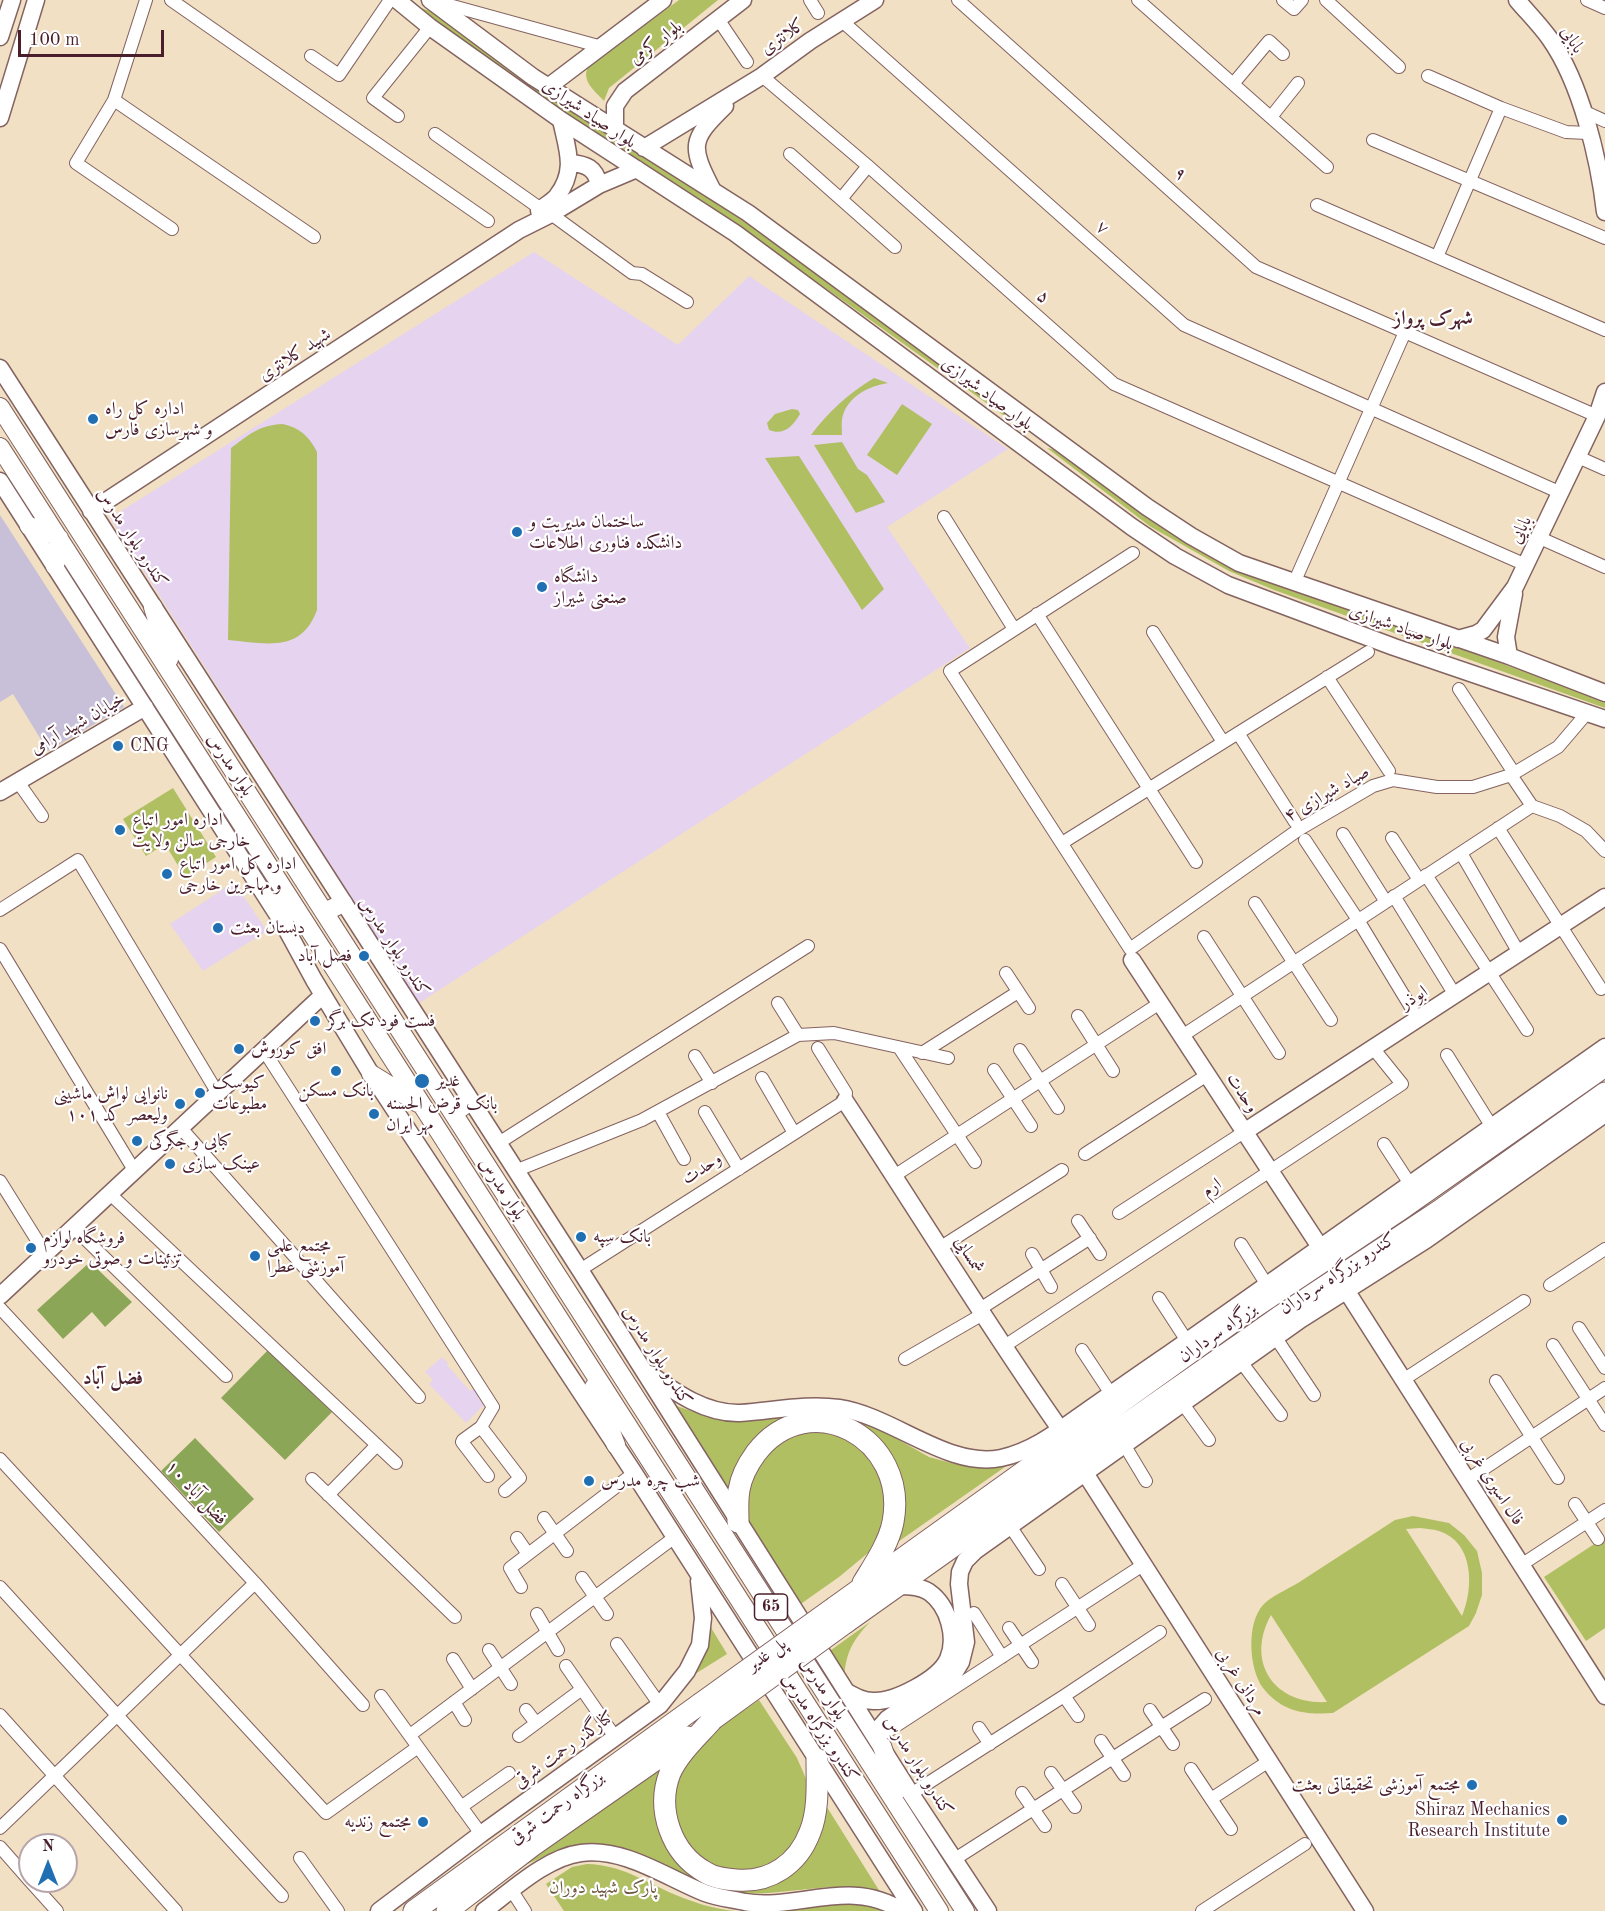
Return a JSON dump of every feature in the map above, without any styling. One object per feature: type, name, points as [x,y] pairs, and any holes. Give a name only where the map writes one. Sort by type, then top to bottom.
[{"type":"highway","name":"بزرگراه سرداران","points":[[840,1615],[861,1588],[1241,1316],[1438,1184],[1605,1066]]},
{"type":"highway","points":[[1574,1088],[1599,1104]]},
{"type":"highway","name":"بزرگراه سرداران","points":[[840,1615],[898,1586],[1062,1469],[1280,1328],[1518,1155],[1599,1104]]},
{"type":"highway","points":[[1518,1155],[1561,1145]]},
{"type":"highway","points":[[1372,1211],[1438,1184]]},
{"type":"highway","points":[[1426,1240],[1451,1202]]},
{"type":"highway","points":[[1241,1316],[1273,1281]]},
{"type":"highway","points":[[738,1522],[739,1487],[747,1466],[765,1442],[784,1429],[809,1423],[831,1424],[853,1432],[865,1439],[885,1462],[895,1497],[893,1524],[861,1588]]},
{"type":"highway","name":"پل غدیر","points":[[706,1712],[840,1615]]},
{"type":"highway","points":[[706,1712],[675,1765],[666,1788],[664,1804],[672,1837],[691,1862],[706,1873],[723,1879],[757,1879],[772,1875],[791,1862],[811,1831],[815,1808],[817,1759]]},
{"type":"highway","name":"بزرگراه رحمت شرقی","points":[[414,1911],[706,1712]]},
{"type":"highway","name":"بزرگراه رحمت شرقی","points":[[447,1911],[613,1788],[706,1712]]},
{"type":"main road","points":[[0,37],[12,0]]},
{"type":"main road","points":[[0,118],[36,0]]},
{"type":"main road","name":"بلوار صیاد شیرازی","points":[[397,0],[424,22],[561,120],[735,233],[1158,545],[1228,585],[1394,647],[1605,719]]},
{"type":"main road","points":[[424,22],[416,11],[418,6],[430,0]]},
{"type":"main road","name":"بلوار صیاد شیرازی","points":[[430,0],[549,87],[712,190],[1147,507],[1191,536],[1239,562],[1294,583],[1509,657],[1605,693]]},
{"type":"main road","name":"بلوار کرمی","points":[[549,87],[663,0]]},
{"type":"main road","name":"بلوار کرمی","points":[[615,129],[615,106],[625,91],[743,0]]},
{"type":"main road","name":"کلانتری","points":[[644,148],[745,87],[810,41],[875,0]]},
{"type":"main road","name":"بابایی","points":[[1517,0],[1551,40],[1568,71],[1583,111],[1605,212]]},
{"type":"main road","name":"کلانتری","points":[[712,190],[698,163],[696,143],[702,129],[745,87]]},
{"type":"main road","points":[[546,212],[567,178],[570,163],[561,120]]},
{"type":"main road","points":[[570,163],[580,163],[591,167],[598,176],[599,185]]},
{"type":"main road","name":"شهید کلانتری","points":[[91,511],[546,212],[637,169]]},
{"type":"main road","name":"کندرو بلوار مدرس","points":[[0,368],[580,1270],[847,1692],[881,1739],[911,1794],[988,1911]]},
{"type":"main road","name":"بابایی","points":[[1457,639],[1483,630],[1515,587],[1597,416],[1605,392]]},
{"type":"main road","name":"بلوار مدرس","points":[[0,407],[965,1911]]},
{"type":"main road","points":[[1036,455],[1051,435]]},
{"type":"main road","name":"بلوار مدرس","points":[[0,447],[939,1911]]},
{"type":"main road","points":[[0,481],[284,925],[371,1074],[616,1445]]},
{"type":"main road","points":[[29,526],[58,537],[55,566]]},
{"type":"main road","name":"بابایی","points":[[1509,657],[1506,637],[1515,587]]},
{"type":"main road","points":[[153,607],[174,678]]},
{"type":"main road","name":"خیابان شهید آرامی","points":[[0,792],[145,708]]},
{"type":"main road","points":[[284,892],[284,925]]},
{"type":"main road","name":"ابوذر","points":[[1244,1132],[1605,897]]},
{"type":"main road","points":[[325,912],[343,903]]},
{"type":"main road","name":"وحدت","points":[[1131,954],[1160,1003],[1320,1247]]},
{"type":"main road","points":[[0,1296],[323,995]]},
{"type":"main road","name":"کندرو بزرگراه سرداران","points":[[641,1368],[678,1394],[723,1411],[738,1413],[813,1406],[840,1408],[866,1414],[941,1450],[969,1457],[999,1459],[1009,1456],[1030,1449],[1060,1429],[1605,1047]]},
{"type":"main road","points":[[371,1074],[423,1106]]},
{"type":"main road","points":[[454,1113],[470,1101]]},
{"type":"main road","name":"شمسایی","points":[[845,1101],[1003,1347],[1060,1429]]},
{"type":"main road","name":"کندرو بزرگراه سرداران","points":[[881,1739],[880,1727],[887,1719],[952,1675],[961,1662],[966,1642],[959,1584],[960,1572],[965,1561],[975,1551],[1242,1363],[1280,1328],[1426,1240],[1561,1145],[1599,1104]]},
{"type":"main road","name":"فال اسیری غربی","points":[[1346,1290],[1521,1565],[1603,1688]]},
{"type":"main road","points":[[557,1315],[576,1303]]},
{"type":"main road","points":[[580,1352],[616,1445]]},
{"type":"main road","name":"کندرو بزرگراه مدرس","points":[[616,1445],[914,1911]]},
{"type":"main road","name":"مردانی غربی","points":[[1085,1473],[1269,1761],[1359,1909]]},
{"type":"main road","name":"کنارگذر رحمت شرقی","points":[[379,1911],[660,1705],[687,1671],[700,1644],[703,1618],[699,1577]]},
{"type":"main road","points":[[847,1692],[860,1699],[886,1700],[908,1692],[935,1674],[947,1661],[952,1637],[949,1621],[940,1604],[930,1593],[919,1587],[898,1586]]},
{"type":"main road","points":[[881,1739],[906,1818]]},
{"type":"main road","points":[[484,1911],[547,1865],[571,1855],[591,1852],[631,1860],[708,1894],[749,1902],[783,1902],[817,1896],[846,1895],[869,1898],[902,1911]]},
{"type":"street","points":[[146,0],[114,100],[76,163],[172,229]]},
{"type":"street","points":[[171,0],[488,221]]},
{"type":"street","points":[[311,56],[339,75],[390,0]]},
{"type":"street","points":[[430,0],[602,47]]},
{"type":"street","points":[[810,0],[818,13]]},
{"type":"street","name":"۹","points":[[958,0],[1257,267],[1597,416]]},
{"type":"street","points":[[1138,0],[1327,167]]},
{"type":"street","points":[[1283,0],[1298,4]]},
{"type":"street","points":[[1326,0],[1399,67]]},
{"type":"street","points":[[1587,0],[1605,8]]},
{"type":"street","points":[[718,19],[747,62]]},
{"type":"street","name":"۷","points":[[842,21],[1184,325],[1561,493]]},
{"type":"street","points":[[398,116],[373,98],[424,22]]},
{"type":"street","points":[[1233,84],[1269,41],[1283,54]]},
{"type":"street","name":"۵","points":[[762,76],[868,166],[1114,384],[1526,565]]},
{"type":"street","points":[[1428,76],[1501,108],[1566,132],[1588,133]]},
{"type":"street","points":[[1271,117],[1298,83]]},
{"type":"street","points":[[114,100],[314,237]]},
{"type":"street","points":[[1437,257],[1501,108]]},
{"type":"street","points":[[1583,111],[1605,121]]},
{"type":"street","points":[[435,134],[632,273],[642,274],[687,302]]},
{"type":"street","points":[[1373,140],[1605,238]]},
{"type":"street","points":[[790,153],[895,247]]},
{"type":"street","points":[[841,199],[868,166]]},
{"type":"street","points":[[1317,205],[1605,330]]},
{"type":"street","points":[[1294,583],[1405,332]]},
{"type":"street","points":[[1578,457],[1605,469]]},
{"type":"street","points":[[944,517],[1014,629]]},
{"type":"street","points":[[1540,538],[1605,567]]},
{"type":"street","points":[[1131,954],[950,671],[1133,553]]},
{"type":"street","points":[[1037,614],[1196,862]]},
{"type":"street","points":[[1153,632],[1223,742]]},
{"type":"street","points":[[1062,843],[1368,652]]},
{"type":"street","points":[[1327,677],[1389,771]]},
{"type":"street","points":[[1459,689],[1532,806],[1560,816],[1586,831],[1605,851]]},
{"type":"street","name":"صیاد شیرازی ۴","points":[[1131,954],[1298,830],[1373,786],[1393,780],[1437,787],[1473,787],[1512,774],[1558,747],[1587,713]]},
{"type":"street","points":[[1238,733],[1295,822]]},
{"type":"street","points":[[18,782],[42,816]]},
{"type":"street","points":[[1182,1036],[1532,806]]},
{"type":"street","points":[[1498,828],[1601,989]]},
{"type":"street","points":[[1343,834],[1455,995]]},
{"type":"street","points":[[1392,838],[1490,972],[1527,1030]]},
{"type":"street","points":[[1305,840],[1358,920],[1418,1018]]},
{"type":"street","points":[[1461,853],[1519,953]]},
{"type":"street","points":[[0,910],[78,860],[217,1092]]},
{"type":"street","points":[[1255,903],[1330,1020]]},
{"type":"street","points":[[1204,937],[1279,1053]]},
{"type":"street","points":[[497,1144],[808,946]]},
{"type":"street","points":[[0,949],[134,1170]]},
{"type":"street","points":[[1006,973],[1029,1008]]},
{"type":"street","points":[[922,1053],[1018,992]]},
{"type":"street","points":[[778,1003],[798,1035]]},
{"type":"street","points":[[894,1176],[1160,1003]]},
{"type":"street","points":[[1078,1016],[1113,1071]]},
{"type":"street","points":[[515,1171],[642,1120],[798,1035],[834,1033],[948,1058]]},
{"type":"street","points":[[818,1048],[846,1093],[845,1101]]},
{"type":"street","points":[[900,1048],[975,1162]]},
{"type":"street","name":"ارم","points":[[1003,1347],[1402,1084],[1373,1048]]},
{"type":"street","points":[[263,1049],[493,1407],[481,1427],[462,1442],[488,1476]]},
{"type":"street","points":[[1020,1050],[1058,1108]]},
{"type":"street","points":[[1447,1055],[1492,1127]]},
{"type":"street","points":[[695,1056],[712,1083]]},
{"type":"street","points":[[994,1070],[1031,1126]]},
{"type":"street","points":[[1085,1154],[1207,1075]]},
{"type":"street","points":[[762,1078],[794,1133]]},
{"type":"street","name":"وحدت","points":[[580,1270],[845,1101]]},
{"type":"street","points":[[658,1112],[684,1159]]},
{"type":"street","points":[[705,1112],[739,1169]]},
{"type":"street","points":[[180,1127],[419,1397]]},
{"type":"street","points":[[1119,1213],[1244,1132]]},
{"type":"street","points":[[1384,1144],[1410,1184]]},
{"type":"street","points":[[940,1247],[1062,1170]]},
{"type":"street","points":[[0,1181],[45,1253]]},
{"type":"street","points":[[109,1193],[396,1463]]},
{"type":"street","points":[[1078,1221],[1100,1254]]},
{"type":"street","points":[[74,1228],[226,1376]]},
{"type":"street","points":[[905,1359],[981,1312],[1090,1238]]},
{"type":"street","points":[[1241,1244],[1273,1281]]},
{"type":"street","points":[[1550,1285],[1605,1249]]},
{"type":"street","points":[[1032,1254],[1051,1287]]},
{"type":"street","points":[[1159,1298],[1187,1341]]},
{"type":"street","points":[[1403,1380],[1524,1301]]},
{"type":"street","name":"فضل آباد ۱۰","points":[[0,1308],[255,1582],[363,1705]]},
{"type":"street","points":[[1280,1328],[1314,1395]]},
{"type":"street","points":[[1580,1328],[1605,1368]]},
{"type":"street","points":[[1553,1345],[1605,1425]]},
{"type":"street","points":[[1082,1350],[1111,1394]]},
{"type":"street","points":[[1242,1363],[1281,1415]]},
{"type":"street","points":[[1496,1381],[1558,1478]]},
{"type":"street","points":[[1467,1480],[1605,1388]]},
{"type":"street","points":[[1183,1404],[1209,1440]]},
{"type":"street","points":[[481,1427],[520,1478],[505,1491]]},
{"type":"street","points":[[328,1495],[377,1445]]},
{"type":"street","points":[[1125,1446],[1146,1481]]},
{"type":"street","points":[[0,1459],[326,1813],[418,1747]]},
{"type":"street","points":[[521,1587],[510,1568],[634,1473]]},
{"type":"street","points":[[312,1479],[455,1617]]},
{"type":"street","points":[[1575,1504],[1598,1539]]},
{"type":"street","points":[[1521,1565],[1605,1510]]},
{"type":"street","points":[[544,1518],[567,1551]]},
{"type":"street","points":[[1010,1526],[1039,1569]]},
{"type":"street","points":[[517,1538],[528,1554]]},
{"type":"street","points":[[410,1735],[675,1538]]},
{"type":"street","points":[[881,1739],[1143,1565]]},
{"type":"street","points":[[582,1578],[607,1614]]},
{"type":"street","points":[[0,1828],[255,1582]]},
{"type":"street","points":[[1062,1584],[1089,1625]]},
{"type":"street","points":[[0,1587],[282,1896]]},
{"type":"street","points":[[974,1612],[1002,1657]]},
{"type":"street","points":[[537,1614],[558,1650]]},
{"type":"street","points":[[1009,1628],[1032,1662]]},
{"type":"street","points":[[911,1794],[1160,1632]]},
{"type":"street","points":[[617,1644],[660,1705]]},
{"type":"street","points":[[489,1650],[511,1684]]},
{"type":"street","points":[[453,1659],[472,1689]]},
{"type":"street","points":[[566,1666],[615,1737]]},
{"type":"street","points":[[519,1736],[582,1689]]},
{"type":"street","points":[[381,1696],[481,1834]]},
{"type":"street","points":[[1064,1696],[1078,1716]]},
{"type":"street","points":[[955,1859],[1205,1699]]},
{"type":"street","points":[[454,1702],[465,1720]]},
{"type":"street","points":[[526,1710],[536,1723]]},
{"type":"street","points":[[1150,1710],[1173,1744]]},
{"type":"street","points":[[0,1715],[176,1911]]},
{"type":"street","points":[[979,1728],[990,1744]]},
{"type":"street","points":[[1101,1741],[1124,1775]]},
{"type":"street","points":[[1211,1799],[1269,1761]]},
{"type":"street","points":[[1191,1769],[1231,1829]]},
{"type":"street","points":[[461,1807],[508,1773]]},
{"type":"street","points":[[1051,1773],[1075,1807]]},
{"type":"street","points":[[1022,1792],[1045,1826]]},
{"type":"street","points":[[1202,1911],[1305,1844]]},
{"type":"street","points":[[0,1847],[18,1867]]},
{"type":"street","points":[[300,1858],[338,1911]]},
{"type":"street","points":[[512,1890],[525,1911]]},
{"type":"street","points":[[41,1893],[57,1911]]},
{"type":"shaded area","name":"دانشگاه صنعتی شیراز","points":[[534,252],[678,345],[749,276],[1008,449],[887,527],[970,648],[419,1003],[110,518]]},
{"type":"shaded area","points":[[0,515],[124,707],[48,751],[13,694],[0,702]]},
{"type":"shaded area","name":"دبستان بعثت","points":[[234,882],[267,931],[203,971],[170,924]]},
{"type":"shaded area","points":[[442,1357],[470,1391],[473,1389],[480,1396],[478,1398],[484,1405],[466,1423],[429,1384],[433,1380],[425,1372]]},
{"type":"green space","points":[[679,0],[718,0],[609,88],[604,101],[593,90],[586,77],[588,67]]},
{"type":"green space","points":[[421,8],[430,11],[527,79],[681,177],[880,318],[1029,428],[1027,432],[712,207],[477,55],[418,12]]},
{"type":"green space","points":[[874,378],[888,383],[867,389],[850,402],[842,417],[842,435],[811,435],[840,404]]},
{"type":"green space","points":[[902,404],[932,424],[897,475],[867,455]]},
{"type":"green space","points":[[792,409],[798,410],[800,414],[788,429],[779,432],[769,430],[767,423],[775,414]]},
{"type":"green space","points":[[283,424],[303,434],[311,441],[317,452],[317,610],[302,634],[292,640],[268,643],[228,640],[231,448],[261,428]]},
{"type":"green space","points":[[842,442],[858,469],[867,475],[885,502],[856,513],[814,445]]},
{"type":"green space","points":[[1047,448],[1063,452],[1190,542],[1440,641],[1605,701],[1605,708],[1274,590],[1229,571],[1151,527]]},
{"type":"green space","points":[[799,456],[884,589],[862,610],[765,458]]},
{"type":"green space","points":[[173,788],[216,857],[185,877],[165,844],[146,856],[123,819]]},
{"type":"green space","points":[[90,1262],[132,1302],[105,1327],[92,1312],[63,1339],[37,1310]]},
{"type":"green space","points":[[268,1350],[332,1412],[285,1460],[221,1398]]},
{"type":"green space","points":[[668,1403],[700,1414],[723,1417],[819,1411],[869,1423],[929,1457],[951,1463],[967,1465],[1022,1455],[885,1551],[891,1539],[876,1441],[785,1423],[730,1502]]},
{"type":"green space","points":[[801,1431],[836,1432],[873,1457],[889,1503],[875,1545],[868,1553],[795,1608],[749,1534],[744,1496],[766,1451]]},
{"type":"green space","points":[[195,1438],[254,1499],[219,1532],[161,1471]]},
{"type":"green space","points":[[1413,1516],[1449,1523],[1464,1535],[1477,1551],[1482,1573],[1482,1595],[1469,1626],[1333,1713],[1304,1712],[1286,1707],[1263,1688],[1255,1670],[1251,1646],[1254,1623],[1258,1613],[1270,1599],[1395,1520]],"holes":[[[1406,1529],[1437,1530],[1451,1537],[1465,1555],[1469,1580],[1466,1605],[1462,1616]],[[1271,1615],[1327,1702],[1308,1701],[1292,1696],[1279,1688],[1269,1677],[1263,1664],[1261,1649],[1264,1632]]]},
{"type":"green space","points":[[1605,1537],[1605,1628],[1586,1641],[1544,1577]]},
{"type":"green space","points":[[707,1621],[727,1654],[687,1679]]},
{"type":"green space","points":[[870,1622],[851,1648],[846,1661],[844,1678],[827,1653]]},
{"type":"green space","points":[[759,1700],[797,1758],[809,1787],[810,1804],[794,1849],[767,1870],[735,1874],[702,1862],[674,1825],[674,1783],[707,1736]]},
{"type":"green space","points":[[673,1759],[660,1783],[694,1871],[775,1879],[825,1804],[882,1895],[848,1887],[744,1894],[717,1890],[570,1849],[525,1865]]},
{"type":"green space","name":"پارک شهید دوران","points":[[587,1864],[621,1870],[687,1899],[711,1907],[735,1911],[564,1911],[546,1884],[572,1867]]},
{"type":"green space","points":[[836,1901],[861,1902],[891,1911],[775,1911]]},
{"type":"place","name":"اداره کل راه و شهرسازی فارس","points":[[93,419]]},
{"type":"place","name":"ساختمان مدیریت و دانشکده فناوری اطلاعات","points":[[517,532]]},
{"type":"place","name":"دانشگاه صنعتی شیراز","points":[[542,587]]},
{"type":"place","name":"CNG","points":[[118,746]]},
{"type":"place","name":"اداره امور اتباع خارجی سالن ولایت","points":[[120,830]]},
{"type":"place","name":"اداره کل امور اتباع و مهاجرین خارجی","points":[[167,874]]},
{"type":"place","name":"دبستان بعثت","points":[[218,928]]},
{"type":"place","name":"فصل آباد","points":[[364,956]]},
{"type":"place","name":"فست فود تک برگر","points":[[315,1021]]},
{"type":"place","name":"افق کوروش","points":[[239,1049]]},
{"type":"place","name":"بانک مسکن","points":[[336,1071]]},
{"type":"place","name":"غدیر","points":[[422,1081]]},
{"type":"place","name":"کیوسک مطبوعات","points":[[200,1093]]},
{"type":"place","name":"نانوایی لواش ماشینی ولیعصر کد ۱۰۱","points":[[180,1104]]},
{"type":"place","name":"بانک قرض الحسنه مهر ایران","points":[[374,1114]]},
{"type":"place","name":"کبابی و جگرکی","points":[[137,1141]]},
{"type":"place","name":"عینک سازی","points":[[170,1164]]},
{"type":"place","name":"بانک سپه","points":[[581,1237]]},
{"type":"place","name":"فروشگاه لوازم تزئینات و صوتی خودرو","points":[[31,1248]]},
{"type":"place","name":"مجتمع علمی آموزشی عطرا","points":[[255,1256]]},
{"type":"place","name":"شب چره مدرس","points":[[589,1481]]},
{"type":"place","name":"مجتمع آموزشی تحقیقاتی بعثت","points":[[1472,1785]]},
{"type":"place","name":"Shiraz Mechanics Research Institute","points":[[1562,1820]]},
{"type":"place","name":"مجتمع زندیه","points":[[423,1822]]},
{"type":"district","name":"شهرک پرواز","points":[[1433,319]]},
{"type":"district","name":"فضل آباد","points":[[113,1379]]}]
